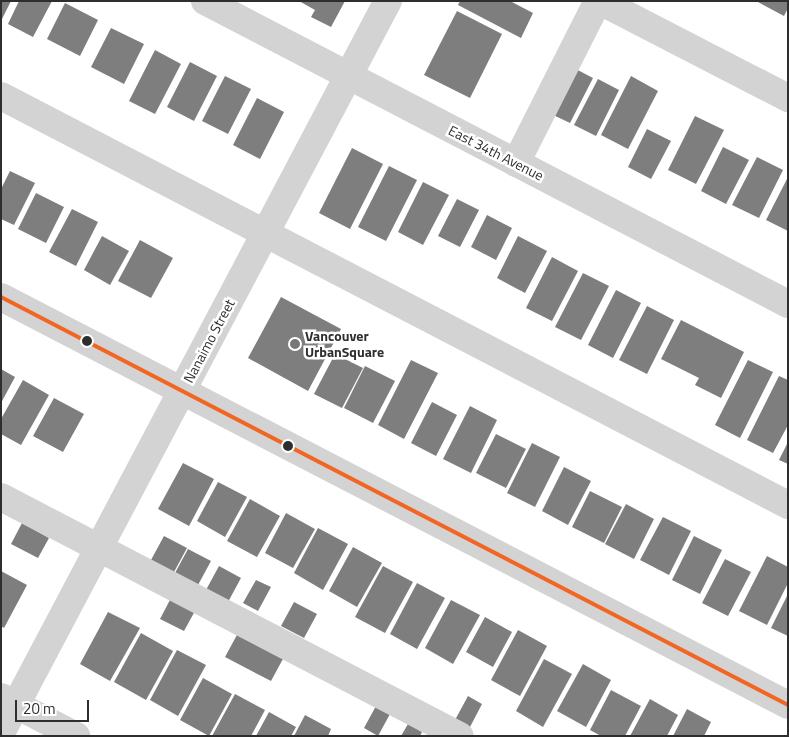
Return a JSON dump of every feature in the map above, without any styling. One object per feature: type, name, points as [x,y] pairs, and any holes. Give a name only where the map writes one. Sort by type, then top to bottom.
[{"type":"street","name":"Nanaimo Street","points":[[1,733],[9,701],[100,548],[388,1]]},
{"type":"street","points":[[516,163],[599,1],[788,98]]},
{"type":"street","name":"East 34th Avenue","points":[[219,4],[348,77],[788,304]]},
{"type":"street","points":[[1,96],[788,505]]},
{"type":"street","points":[[1,297],[788,705]]},
{"type":"street","points":[[1,497],[460,736]]},
{"type":"street","points":[[9,701],[76,736]]},
{"type":"building","points":[[1,1],[11,1],[1,21]]},
{"type":"building","points":[[19,1],[52,1],[33,37],[8,24]]},
{"type":"building","points":[[299,1],[345,1],[331,27],[311,17],[315,10]]},
{"type":"building","points":[[460,1],[510,1],[533,13],[521,38],[458,5]]},
{"type":"building","points":[[756,1],[788,1],[788,8],[784,16]]},
{"type":"building","points":[[65,3],[98,20],[80,56],[47,39]]},
{"type":"building","points":[[457,11],[502,34],[470,98],[424,75]]},
{"type":"building","points":[[111,28],[144,44],[124,84],[91,67]]},
{"type":"building","points":[[155,50],[181,64],[155,114],[129,101]]},
{"type":"building","points":[[190,62],[217,76],[194,121],[167,107]]},
{"type":"building","points":[[572,67],[593,78],[570,123],[549,113]]},
{"type":"building","points":[[225,76],[251,89],[228,134],[202,121]]},
{"type":"building","points":[[631,76],[658,91],[628,149],[601,135]]},
{"type":"building","points":[[598,79],[619,90],[596,136],[574,125]]},
{"type":"building","points":[[257,98],[284,112],[260,159],[233,145]]},
{"type":"building","points":[[695,116],[724,130],[696,184],[668,170]]},
{"type":"building","points":[[647,129],[671,141],[651,179],[628,167]]},
{"type":"building","points":[[723,147],[749,160],[726,204],[701,191]]},
{"type":"building","points":[[352,148],[383,164],[350,229],[319,213]]},
{"type":"building","points":[[757,157],[783,170],[759,218],[732,205]]},
{"type":"building","points":[[389,166],[417,180],[386,241],[358,227]]},
{"type":"building","points":[[10,171],[35,183],[14,225],[1,219],[1,189]]},
{"type":"building","points":[[788,177],[788,231],[766,220]]},
{"type":"building","points":[[423,182],[449,195],[423,245],[398,232]]},
{"type":"building","points":[[36,193],[64,207],[46,243],[18,229]]},
{"type":"building","points":[[457,199],[479,210],[460,247],[438,236]]},
{"type":"building","points":[[72,209],[98,222],[76,266],[49,252]]},
{"type":"building","points":[[487,215],[512,228],[496,260],[471,247]]},
{"type":"building","points":[[102,236],[129,251],[110,285],[84,270]]},
{"type":"building","points":[[518,236],[547,251],[525,293],[497,278]]},
{"type":"building","points":[[140,240],[173,258],[151,298],[118,281]]},
{"type":"building","points":[[552,257],[578,271],[552,321],[526,308]]},
{"type":"building","points":[[583,273],[609,286],[581,340],[555,327]]},
{"type":"building","points":[[616,290],[641,303],[613,358],[588,345]]},
{"type":"building","name":"Vancouver UrbanSquare","points":[[281,297],[341,329],[308,391],[248,358]]},
{"type":"building","points":[[647,306],[674,320],[647,374],[619,360]]},
{"type":"building","points":[[681,320],[744,352],[721,398],[695,385],[699,378],[661,359]]},
{"type":"building","points":[[335,354],[363,368],[342,408],[314,394]]},
{"type":"building","points":[[411,360],[438,373],[404,439],[378,425]]},
{"type":"building","points":[[748,360],[773,372],[740,438],[715,425]]},
{"type":"building","points":[[365,366],[395,381],[373,423],[344,408]]},
{"type":"building","points":[[1,369],[15,377],[1,403]]},
{"type":"building","points":[[779,376],[788,380],[788,425],[773,453],[747,440]]},
{"type":"building","points":[[23,380],[49,395],[21,445],[1,434],[1,419]]},
{"type":"building","points":[[54,398],[84,414],[63,452],[33,436]]},
{"type":"building","points":[[432,402],[457,415],[436,456],[411,443]]},
{"type":"building","points":[[470,406],[497,420],[471,473],[443,459]]},
{"type":"building","points":[[496,434],[526,449],[506,488],[476,473]]},
{"type":"building","points":[[788,442],[788,464],[779,460]]},
{"type":"building","points":[[532,443],[560,457],[535,507],[507,493]]},
{"type":"building","points":[[183,463],[214,479],[189,526],[158,509]]},
{"type":"building","points":[[564,467],[591,481],[568,525],[542,511]]},
{"type":"building","points":[[218,482],[247,497],[225,537],[197,521]]},
{"type":"building","points":[[590,491],[622,507],[604,543],[572,527]]},
{"type":"building","points":[[250,499],[280,516],[257,557],[227,541]]},
{"type":"building","points":[[626,504],[654,519],[634,559],[605,544]]},
{"type":"building","points":[[286,513],[315,529],[293,568],[265,553]]},
{"type":"building","points":[[663,517],[691,531],[669,575],[640,560]]},
{"type":"building","points":[[22,523],[49,538],[38,558],[11,544]]},
{"type":"building","points":[[318,528],[348,544],[323,590],[294,573]]},
{"type":"building","points":[[164,536],[187,548],[174,572],[151,560]]},
{"type":"building","points":[[694,536],[722,550],[700,594],[672,580]]},
{"type":"building","points":[[353,547],[382,563],[357,607],[329,591]]},
{"type":"building","points":[[188,549],[211,561],[198,585],[175,573]]},
{"type":"building","points":[[767,556],[788,567],[788,583],[767,625],[739,611]]},
{"type":"building","points":[[725,559],[751,572],[728,616],[702,603]]},
{"type":"building","points":[[219,566],[241,578],[228,602],[206,590]]},
{"type":"building","points":[[383,566],[413,582],[385,633],[355,617]]},
{"type":"building","points":[[1,571],[27,585],[4,628],[1,626]]},
{"type":"building","points":[[256,580],[271,587],[258,611],[243,603]]},
{"type":"building","points":[[417,583],[445,598],[417,649],[390,634]]},
{"type":"building","points":[[788,594],[788,636],[771,628]]},
{"type":"building","points":[[171,598],[195,611],[184,631],[160,619]]},
{"type":"building","points":[[451,600],[480,615],[453,664],[425,648]]},
{"type":"building","points":[[294,602],[317,614],[304,638],[281,626]]},
{"type":"building","points":[[108,612],[140,628],[110,681],[80,664]]},
{"type":"building","points":[[485,617],[512,632],[493,667],[466,652]]},
{"type":"building","points":[[518,630],[547,646],[520,696],[491,680]]},
{"type":"building","points":[[141,633],[173,651],[146,700],[114,682]]},
{"type":"building","points":[[238,633],[284,657],[271,681],[225,657]]},
{"type":"building","points":[[177,650],[206,665],[178,716],[150,700]]},
{"type":"building","points":[[544,659],[572,674],[543,727],[516,711]]},
{"type":"building","points":[[583,664],[611,680],[586,727],[557,711]]},
{"type":"building","points":[[203,678],[232,694],[209,736],[180,720]]},
{"type":"building","points":[[611,690],[641,706],[625,736],[601,736],[590,730]]},
{"type":"building","points":[[235,694],[265,710],[251,736],[212,736]]},
{"type":"building","points":[[468,696],[482,704],[470,727],[455,720]]},
{"type":"building","points":[[650,699],[678,715],[667,736],[630,736]]},
{"type":"building","points":[[376,706],[390,714],[378,736],[364,728]]},
{"type":"building","points":[[687,709],[711,722],[704,736],[673,736]]},
{"type":"building","points":[[269,712],[296,727],[291,736],[256,736]]},
{"type":"building","points":[[305,715],[331,729],[328,736],[294,736]]},
{"type":"building","points":[[408,724],[422,732],[420,736],[401,736]]},
{"type":"transit line","points":[[1,297],[788,705]]},
{"type":"place","name":"Vancouver UrbanSquare","points":[[295,344]]}]
